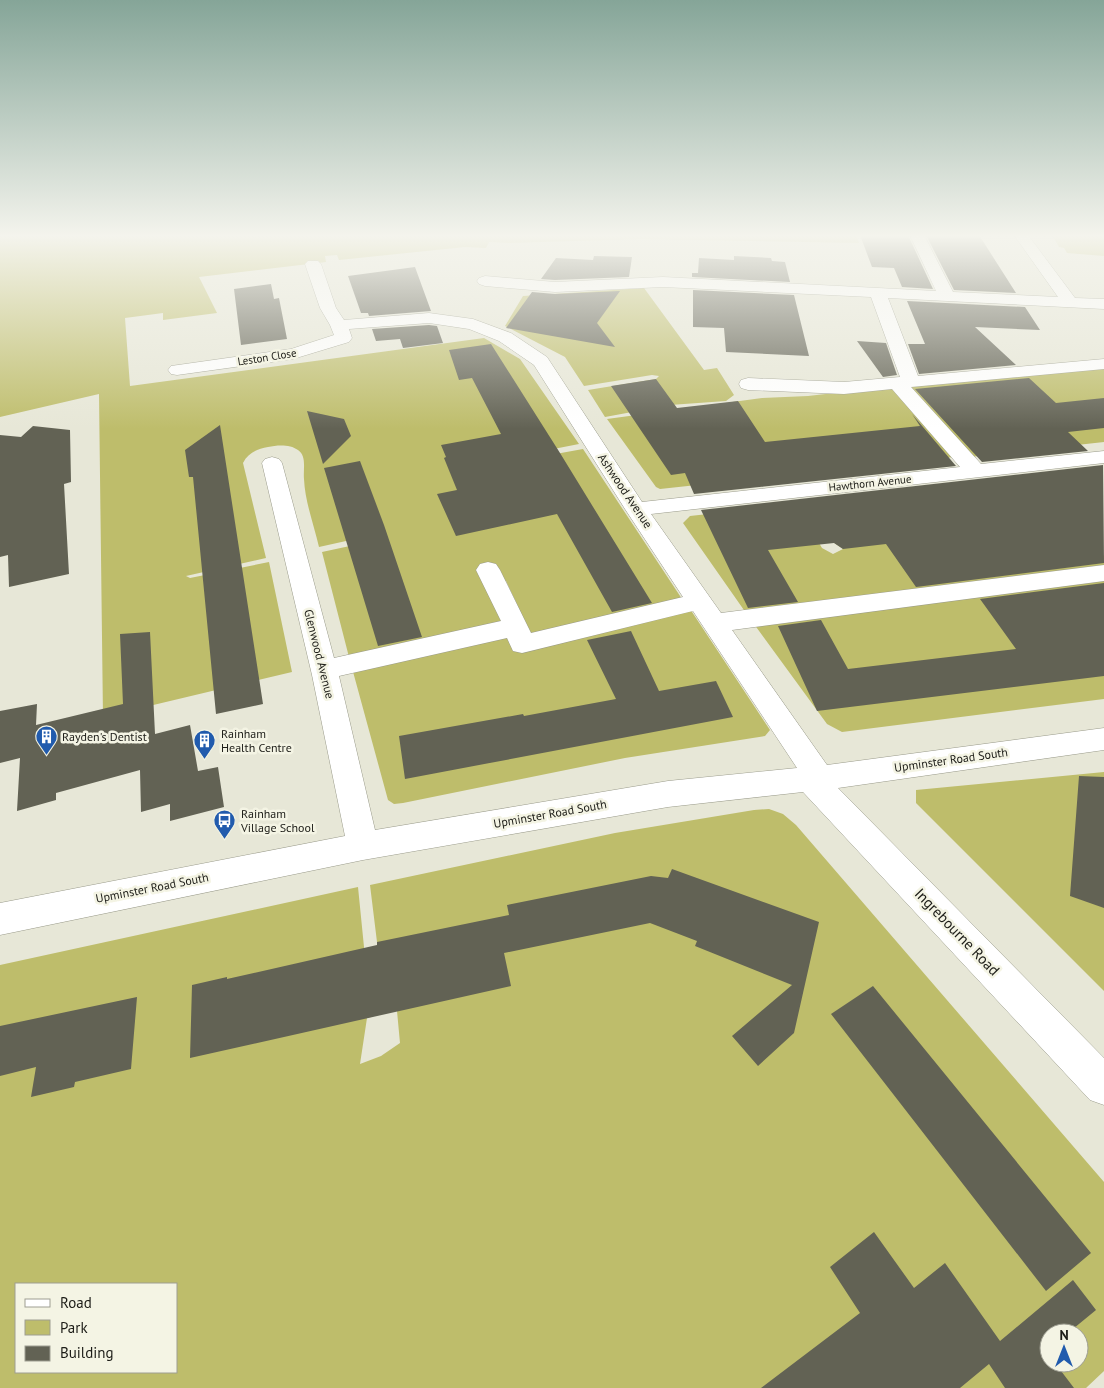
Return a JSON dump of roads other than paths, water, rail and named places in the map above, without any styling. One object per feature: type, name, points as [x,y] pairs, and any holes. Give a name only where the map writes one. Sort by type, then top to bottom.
[{"type":"street","points":[[325,300],[328,308],[349,324]]},
{"type":"street","points":[[880,300],[904,382],[975,471]]},
{"type":"street","points":[[1024,300],[1104,304]]},
{"type":"street","name":"Ashwood Avenue","points":[[349,324],[430,318],[473,324],[512,342],[541,361],[636,509],[715,623],[815,778]]},
{"type":"street","name":"Leston Close","points":[[177,370],[293,354],[343,338],[349,324]]},
{"type":"street","points":[[748,384],[844,388],[1104,364]]},
{"type":"street","name":"Hawthorn Avenue","points":[[636,509],[1104,457]]},
{"type":"street","name":"Glenwood Avenue","points":[[272,463],[323,670],[363,846]]},
{"type":"street","points":[[488,570],[516,627],[522,644],[700,601]]},
{"type":"street","points":[[715,623],[1104,573]]},
{"type":"street","points":[[323,670],[516,627]]},
{"type":"street","name":"Upminster Road South","points":[[0,919],[363,846],[668,794],[815,778],[1104,739]]},
{"type":"street","name":"Ingrebourne Road","points":[[815,778],[1104,1086]]},
{"type":"place","name":"Rayden's Dentist","points":[[46,756]]},
{"type":"place","name":"Rainham Health Centre","points":[[205,760]]},
{"type":"place","name":"Rainham Village School","points":[[225,840]]}]
